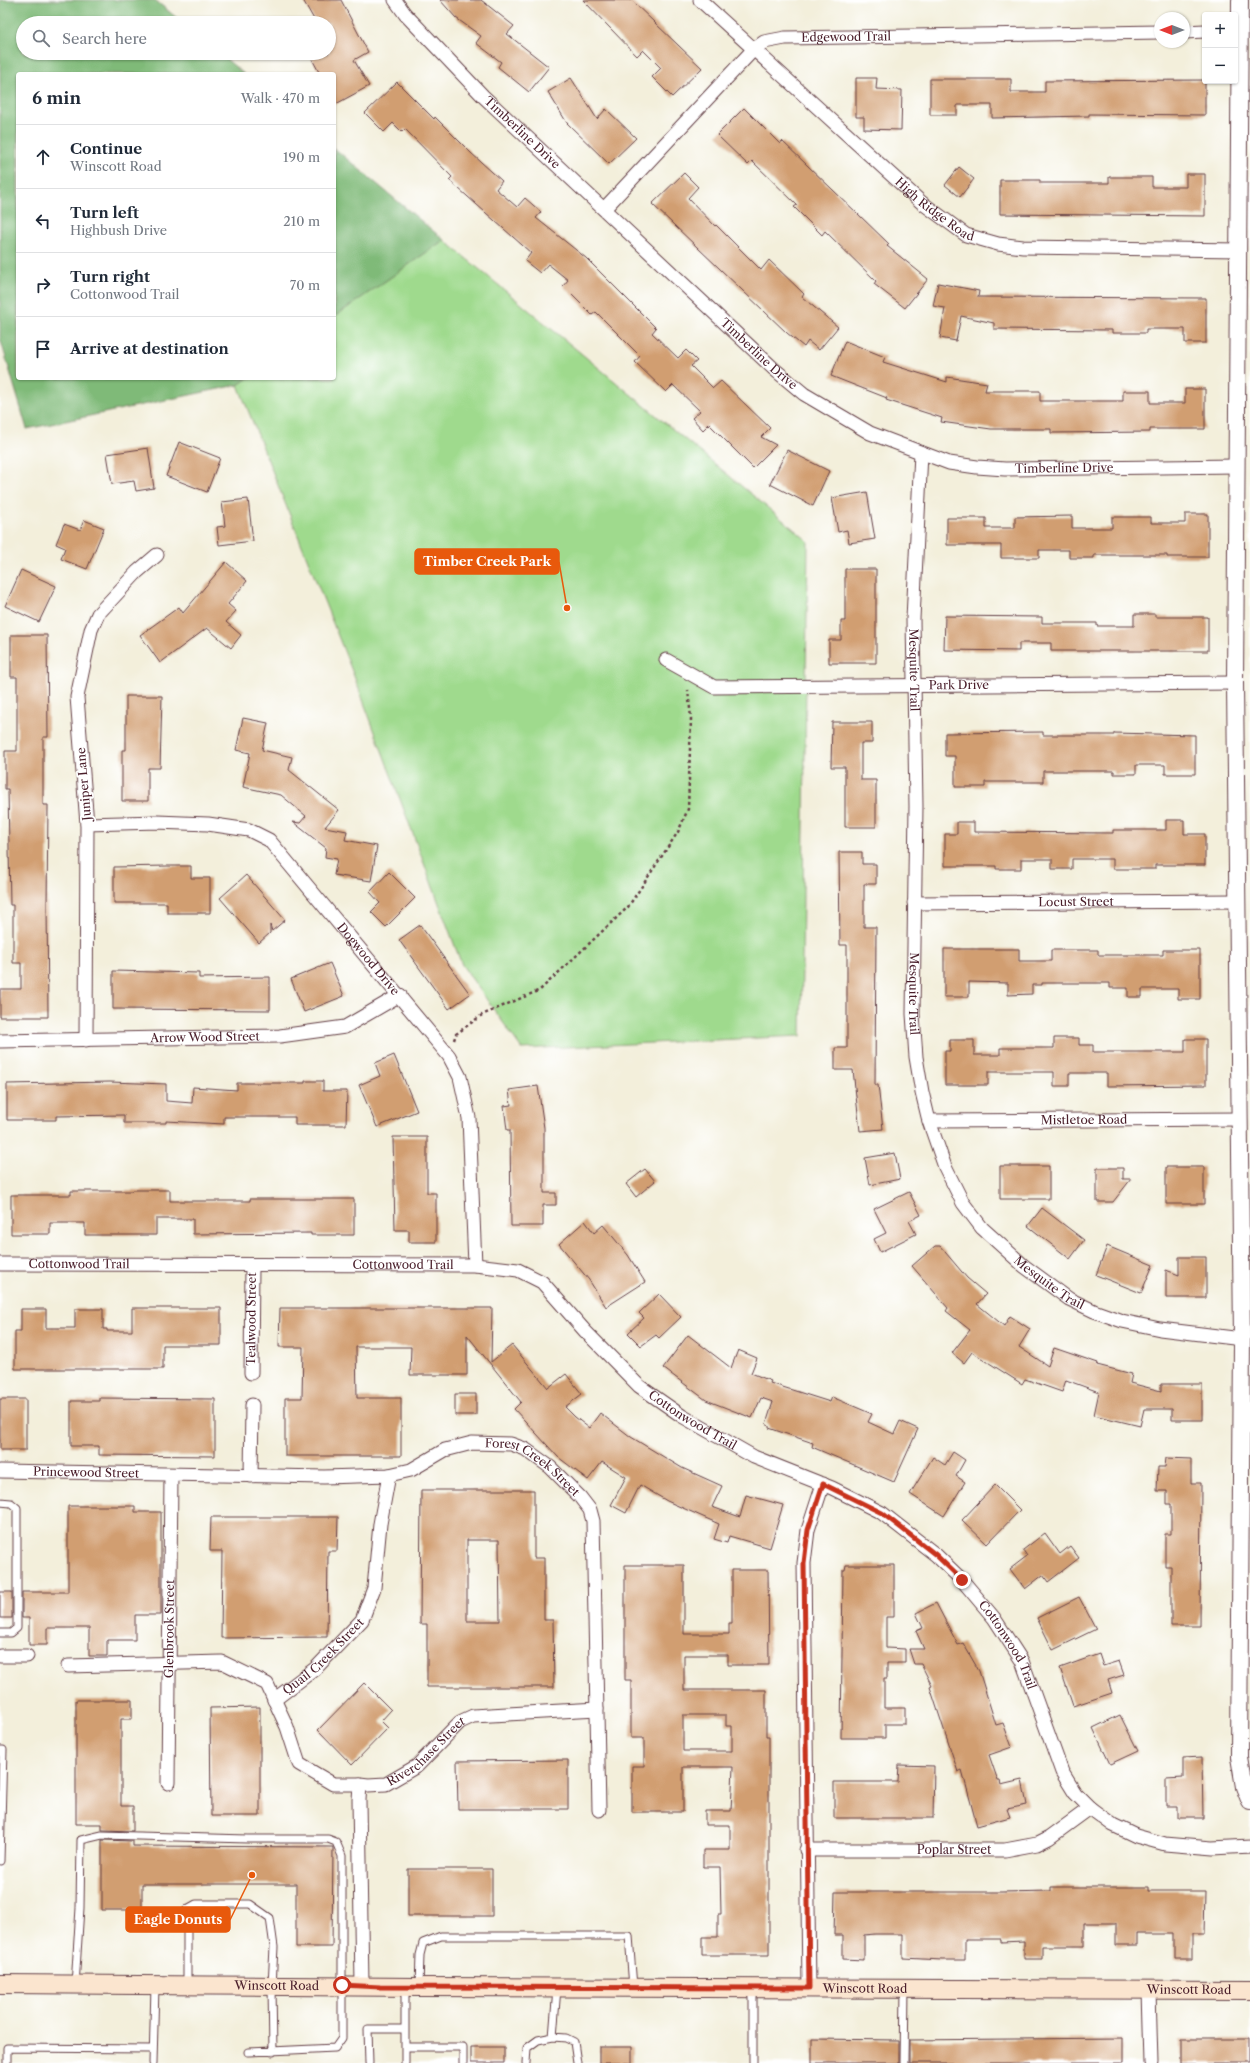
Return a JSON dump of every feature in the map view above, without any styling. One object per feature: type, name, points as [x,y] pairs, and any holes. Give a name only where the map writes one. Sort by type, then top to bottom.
[{"type":"main road","name":"Winscott Road","points":[[0,1984],[187,1987],[362,1985],[412,1987],[557,1988],[1250,1990]]},
{"type":"street","name":"Timberline Drive","points":[[395,0],[405,14],[483,96],[751,348],[804,394],[870,433],[949,463],[977,467],[1005,469],[1236,466]]},
{"type":"street","name":"High Ridge Road","points":[[700,0],[921,202],[966,235],[998,244],[1023,247],[1239,250]]},
{"type":"street","points":[[1240,0],[1238,31],[1239,250],[1234,683],[1242,1339],[1239,1757],[1244,1787],[1250,1802]]},
{"type":"street","points":[[1190,32],[1202,31]]},
{"type":"street","name":"Edgewood Trail","points":[[604,209],[753,50],[764,42],[785,38],[1154,32]]},
{"type":"street","name":"Mesquite Trail","points":[[921,453],[913,619],[916,806],[913,1014],[916,1057],[929,1121],[945,1167],[964,1203],[982,1228],[1024,1266],[1069,1299],[1094,1312],[1122,1321],[1160,1329],[1242,1339]]},
{"type":"street","name":"Juniper Lane","points":[[86,1040],[87,824],[77,697],[90,630],[98,614],[137,572],[157,555]]},
{"type":"street","name":"Park Drive","points":[[666,660],[714,686],[1234,683]]},
{"type":"street","name":"Dogwood Drive","points":[[87,824],[157,822],[208,824],[249,830],[269,840],[347,936],[400,995],[450,1056],[460,1077],[469,1118],[475,1265]]},
{"type":"street","name":"Locust Street","points":[[914,903],[1237,900]]},
{"type":"street","name":"Arrow Wood Street","points":[[0,1041],[280,1036],[346,1027],[400,995]]},
{"type":"street","name":"Mistletoe Road","points":[[929,1121],[1240,1119]]},
{"type":"street","name":"Cottonwood Trail","points":[[0,1264],[252,1266],[475,1265],[518,1270],[542,1282],[585,1331],[639,1386],[682,1416],[754,1457],[823,1484],[882,1513],[936,1555],[962,1580],[994,1618],[1022,1661],[1062,1772],[1075,1793],[1090,1808],[1113,1825],[1136,1836],[1165,1844],[1212,1848],[1250,1846]]},
{"type":"street","name":"Tealwood Street","points":[[251,1373],[252,1266]]},
{"type":"street","points":[[251,1476],[252,1405]]},
{"type":"street","name":"Forest Creek Street","points":[[171,1475],[324,1477],[389,1475],[411,1470],[445,1450],[472,1443],[511,1444],[525,1449],[550,1467],[580,1497],[590,1510],[592,1521],[599,1810]]},
{"type":"street","name":"Princewood Street","points":[[0,1471],[171,1475]]},
{"type":"street","name":"Glenbrook Street","points":[[168,1783],[171,1475]]},
{"type":"street","name":"Quail Creek Street","points":[[360,1784],[334,1784],[299,1764],[274,1700],[316,1668],[362,1620],[374,1588],[380,1524],[389,1475]]},
{"type":"street","points":[[809,1988],[806,1850],[804,1563],[808,1530],[823,1484]]},
{"type":"street","points":[[0,1656],[27,1656]]},
{"type":"street","points":[[68,1666],[169,1662],[222,1662],[267,1684],[274,1700]]},
{"type":"street","name":"Riverchase Street","points":[[360,1784],[386,1784],[417,1766],[460,1722],[473,1716],[597,1709]]},
{"type":"street","points":[[360,1784],[362,1985]]},
{"type":"street","name":"Poplar Street","points":[[806,1850],[1005,1850],[1037,1844],[1049,1838],[1090,1808]]},
{"type":"street","points":[[1148,1990],[1151,2063]]},
{"type":"lane","points":[[0,1502],[11,1503],[17,1508],[17,1628],[11,1633],[0,1633]]},
{"type":"lane","points":[[0,1750],[3,1750],[0,1861]]},
{"type":"lane","points":[[75,1985],[80,1908],[81,1840],[102,1835],[248,1839],[328,1839],[336,1842],[342,1856],[342,2038],[335,2048],[248,2052]]},
{"type":"lane","points":[[187,1987],[187,1909],[196,1904],[250,1904],[270,1918],[274,1947],[272,1986],[273,2052]]},
{"type":"lane","points":[[405,2063],[405,2029],[412,1987],[423,1943],[441,1936],[583,1938],[628,1936],[633,1988]]},
{"type":"lane","points":[[153,2063],[155,1986]]},
{"type":"lane","points":[[553,2037],[557,1988]]},
{"type":"lane","points":[[753,1988],[753,2063]]},
{"type":"lane","points":[[904,2063],[905,1989]]},
{"type":"lane","points":[[369,2063],[368,2029],[405,2029]]},
{"type":"lane","points":[[526,2063],[527,2048],[538,2040],[553,2037],[566,2038],[574,2042],[577,2063]]},
{"type":"lane","points":[[405,2047],[463,2046],[463,2063]]},
{"type":"lane","points":[[7,2063],[7,2048],[153,2049]]},
{"type":"path","points":[[450,1056],[456,1034],[482,1015],[540,990],[628,906],[678,832],[688,809],[691,718],[686,671]]},
{"type":"green space","points":[[0,0],[155,0],[174,16],[16,16],[16,60],[227,60],[242,72],[16,72],[16,380],[245,380],[238,385],[27,429],[0,338]]},
{"type":"green space","points":[[336,150],[444,240],[336,316]]},
{"type":"green space","points":[[444,240],[808,541],[801,1036],[522,1049],[462,965],[354,676],[238,385],[245,380],[336,380],[336,316]]},
{"type":"building","points":[[303,0],[341,0],[368,52],[354,60],[369,86],[336,104],[336,72],[319,72],[313,60],[336,60],[336,16],[312,16]]},
{"type":"building","points":[[440,0],[481,0],[514,26],[507,34],[549,67],[529,92],[498,67],[501,62],[476,43],[481,36],[456,18]]},
{"type":"building","points":[[583,0],[631,0],[702,68],[672,97],[652,77],[661,68],[643,50],[637,56]]},
{"type":"building","points":[[571,78],[597,119],[606,109],[636,138],[609,164],[567,123],[548,92]]},
{"type":"building","points":[[856,78],[877,78],[876,89],[902,90],[901,130],[864,129],[864,117],[856,117]]},
{"type":"building","points":[[930,79],[1011,79],[1011,92],[1045,92],[1045,81],[1202,80],[1202,84],[1205,84],[1205,115],[1089,114],[1089,116],[992,118],[992,105],[957,105],[957,115],[930,115]]},
{"type":"building","points":[[397,82],[434,119],[435,117],[502,181],[496,189],[517,207],[525,198],[541,212],[536,218],[586,258],[656,328],[652,333],[678,358],[686,350],[697,361],[691,366],[713,388],[721,381],[770,428],[761,437],[776,445],[753,468],[709,424],[703,430],[692,418],[700,411],[673,385],[666,392],[635,362],[640,356],[596,312],[592,315],[563,286],[568,280],[548,264],[540,273],[525,261],[531,253],[449,180],[452,177],[405,129],[402,132],[393,123],[384,132],[365,113]]},
{"type":"building","points":[[744,108],[780,144],[782,141],[858,214],[889,244],[887,246],[928,279],[905,308],[874,284],[876,281],[825,231],[822,235],[794,207],[797,205],[752,161],[748,165],[717,135]]},
{"type":"building","points":[[959,167],[974,179],[960,197],[945,185]]},
{"type":"building","points":[[684,173],[698,187],[688,198],[715,226],[716,225],[761,270],[769,260],[804,294],[802,297],[838,327],[819,350],[808,341],[804,347],[787,333],[652,204]]},
{"type":"building","points":[[1186,174],[1205,174],[1205,216],[1000,214],[1000,180],[1040,180],[1040,183],[1109,183],[1109,177],[1152,177],[1152,187],[1186,187]]},
{"type":"building","points":[[938,283],[979,291],[978,297],[1206,298],[1206,343],[1185,343],[1185,329],[1146,329],[1146,333],[1112,333],[1112,330],[994,329],[994,323],[961,316],[956,341],[940,338],[945,308],[933,306]]},
{"type":"building","points":[[845,341],[885,357],[883,362],[947,382],[947,377],[987,383],[985,391],[1040,391],[1040,401],[1123,401],[1123,391],[1150,391],[1150,403],[1185,403],[1185,389],[1205,389],[1205,429],[1150,429],[1150,432],[1051,433],[1051,429],[991,429],[941,422],[942,418],[886,400],[887,398],[831,376]]},
{"type":"building","points":[[179,442],[220,458],[207,492],[166,476]]},
{"type":"building","points":[[148,448],[154,488],[136,491],[134,481],[112,484],[107,454]]},
{"type":"building","points":[[787,450],[829,471],[813,506],[770,484]]},
{"type":"building","points":[[867,492],[875,539],[849,543],[847,530],[838,532],[832,498]]},
{"type":"building","points":[[248,499],[253,541],[219,545],[217,527],[225,526],[222,502]]},
{"type":"building","points":[[1185,514],[1208,514],[1208,557],[1167,557],[1167,555],[1094,555],[1094,558],[1069,558],[1069,550],[1039,550],[1039,558],[1001,558],[1001,545],[947,545],[947,518],[986,518],[986,528],[1015,528],[1015,517],[1072,516],[1072,528],[1112,528],[1112,517],[1151,517],[1151,523],[1185,523]]},
{"type":"building","points":[[84,520],[104,528],[87,569],[61,559],[65,548],[56,544],[64,524],[80,530]]},
{"type":"building","points":[[226,562],[247,581],[228,604],[236,611],[226,622],[241,635],[231,648],[207,628],[160,663],[140,635],[179,607],[183,613]]},
{"type":"building","points":[[845,569],[876,569],[876,663],[829,663],[829,640],[841,640],[841,621],[845,621]]},
{"type":"building","points":[[21,570],[56,586],[39,622],[5,606]]},
{"type":"building","points":[[1134,614],[1155,614],[1155,617],[1208,617],[1208,651],[1051,651],[1051,643],[1019,643],[1019,651],[944,650],[945,616],[1042,617],[1042,623],[1097,623],[1097,626],[1134,626]]},
{"type":"building","points":[[11,635],[47,635],[48,737],[43,737],[43,805],[48,805],[48,1017],[0,1017],[0,989],[21,989],[21,963],[13,963],[13,905],[10,905],[8,789],[5,789],[5,751],[17,751],[17,677],[11,677]]},
{"type":"building","points":[[126,696],[162,696],[160,768],[148,768],[148,801],[122,801],[122,750],[126,750]]},
{"type":"building","points":[[243,718],[268,723],[262,750],[292,757],[289,770],[339,810],[325,827],[347,831],[345,840],[377,846],[371,881],[334,875],[337,859],[325,857],[326,848],[293,822],[300,823],[306,816],[281,795],[243,787],[250,753],[236,750]]},
{"type":"building","points":[[832,722],[872,722],[872,743],[861,743],[861,780],[876,780],[876,827],[845,827],[845,767],[831,767]]},
{"type":"building","points":[[1043,732],[1043,735],[1114,735],[1114,733],[1195,735],[1195,774],[1165,774],[1165,765],[1136,765],[1136,774],[1114,774],[1114,771],[1043,771],[1043,782],[985,782],[985,787],[955,787],[955,756],[945,756],[945,733]]},
{"type":"building","points":[[1166,820],[1184,820],[1184,834],[1205,834],[1205,865],[1155,865],[1155,869],[1113,869],[1113,859],[1072,859],[1072,869],[1052,869],[1052,859],[1021,859],[1021,869],[996,869],[996,866],[945,866],[945,834],[957,834],[957,822],[974,822],[974,832],[1113,833],[1113,830],[1166,830]]},
{"type":"building","points":[[839,852],[862,852],[862,864],[876,864],[876,884],[864,884],[864,927],[876,927],[875,1085],[878,1085],[883,1129],[860,1131],[853,1070],[835,1070],[835,1048],[847,1048],[847,945],[840,945]]},
{"type":"building","points":[[191,866],[191,878],[210,878],[210,913],[167,913],[167,903],[114,903],[114,867]]},
{"type":"building","points":[[389,872],[415,898],[386,927],[371,912],[380,903],[370,892]]},
{"type":"building","points":[[246,875],[285,920],[272,931],[270,925],[270,933],[259,943],[220,898]]},
{"type":"building","points":[[420,925],[470,994],[449,1009],[399,940]]},
{"type":"building","points":[[944,949],[1019,949],[1019,961],[1051,961],[1051,950],[1098,950],[1098,955],[1163,955],[1163,950],[1200,950],[1200,999],[1178,999],[1178,989],[1142,989],[1142,997],[1128,997],[1128,988],[1110,988],[1110,983],[1042,983],[1042,985],[1032,985],[1032,994],[1008,995],[1008,983],[969,982],[969,997],[944,997]]},
{"type":"building","points":[[330,963],[344,996],[304,1012],[291,979]]},
{"type":"building","points":[[113,971],[199,973],[199,978],[270,977],[270,1010],[113,1009]]},
{"type":"building","points":[[1054,1038],[1079,1038],[1079,1045],[1093,1045],[1093,1052],[1185,1052],[1185,1039],[1206,1039],[1206,1085],[1107,1086],[1107,1073],[1069,1073],[1069,1086],[1054,1086],[1054,1072],[988,1072],[988,1085],[945,1085],[945,1051],[950,1051],[950,1040],[974,1040],[974,1055],[1000,1055],[1000,1048],[1054,1048]]},
{"type":"building","points":[[394,1055],[417,1111],[377,1127],[359,1085],[380,1076],[375,1063]]},
{"type":"building","points":[[305,1081],[323,1081],[323,1091],[347,1091],[346,1125],[295,1125],[295,1117],[224,1117],[224,1124],[166,1121],[166,1123],[124,1123],[124,1115],[56,1116],[56,1120],[7,1120],[7,1084],[110,1082],[166,1084],[166,1101],[192,1103],[193,1087],[237,1090],[237,1083],[305,1083]]},
{"type":"building","points":[[538,1086],[544,1128],[544,1193],[556,1193],[556,1205],[543,1205],[543,1226],[511,1226],[510,1130],[507,1130],[504,1106],[511,1105],[509,1090]]},
{"type":"building","points":[[393,1137],[427,1137],[427,1193],[436,1193],[436,1242],[409,1242],[409,1230],[395,1230]]},
{"type":"building","points":[[895,1153],[900,1179],[870,1185],[865,1158]]},
{"type":"building","points":[[1000,1166],[1049,1166],[1049,1199],[1000,1199]]},
{"type":"building","points":[[1166,1167],[1204,1167],[1204,1204],[1166,1204]]},
{"type":"building","points":[[1097,1168],[1123,1168],[1123,1179],[1131,1179],[1113,1202],[1097,1202]]},
{"type":"building","points":[[645,1169],[655,1181],[636,1197],[626,1184]]},
{"type":"building","points":[[170,1190],[170,1201],[354,1199],[354,1235],[311,1235],[311,1233],[193,1234],[193,1219],[156,1219],[156,1235],[85,1235],[85,1223],[50,1223],[50,1234],[11,1234],[11,1195],[71,1195],[71,1191]]},
{"type":"building","points":[[909,1192],[921,1215],[909,1221],[916,1234],[880,1252],[874,1239],[886,1233],[874,1209]]},
{"type":"building","points":[[1042,1208],[1084,1240],[1070,1259],[1028,1226]]},
{"type":"building","points":[[585,1221],[594,1233],[603,1225],[628,1255],[645,1282],[606,1307],[589,1280],[559,1244]]},
{"type":"building","points":[[935,1246],[940,1246],[967,1278],[986,1294],[977,1304],[1004,1326],[1010,1316],[1030,1329],[1019,1347],[1048,1366],[1054,1348],[1098,1363],[1097,1365],[1132,1374],[1130,1383],[1161,1391],[1161,1384],[1202,1384],[1202,1420],[1172,1420],[1172,1409],[1144,1409],[1140,1426],[1094,1415],[1099,1392],[1066,1380],[1062,1392],[1025,1379],[1022,1384],[972,1352],[964,1363],[952,1353],[970,1330],[946,1311],[948,1308],[912,1266]]},
{"type":"building","points":[[1107,1246],[1153,1265],[1141,1293],[1096,1275]]},
{"type":"building","points":[[1179,1257],[1206,1257],[1206,1298],[1166,1298],[1166,1270],[1179,1275]]},
{"type":"building","points":[[659,1294],[681,1317],[659,1338],[656,1335],[641,1346],[628,1333],[644,1318],[639,1313]]},
{"type":"building","points":[[132,1308],[221,1308],[221,1345],[163,1345],[163,1369],[15,1369],[15,1331],[21,1331],[21,1309],[46,1309],[46,1328],[75,1328],[75,1309],[103,1309],[103,1329],[107,1329],[107,1331],[132,1331]]},
{"type":"building","points":[[280,1308],[492,1308],[491,1362],[512,1345],[548,1388],[566,1374],[582,1394],[565,1407],[575,1417],[589,1428],[600,1413],[631,1437],[682,1468],[722,1486],[712,1507],[740,1517],[746,1495],[783,1505],[770,1548],[729,1536],[727,1543],[714,1539],[719,1524],[667,1501],[640,1485],[626,1513],[611,1505],[626,1477],[602,1462],[588,1480],[558,1457],[514,1409],[521,1402],[467,1335],[467,1375],[410,1375],[411,1347],[356,1347],[357,1398],[401,1398],[401,1456],[285,1456],[285,1398],[302,1398],[303,1347],[279,1347]]},
{"type":"building","points":[[688,1335],[731,1368],[738,1350],[757,1358],[751,1373],[771,1381],[770,1383],[830,1402],[832,1397],[872,1414],[868,1422],[894,1434],[900,1421],[918,1429],[894,1482],[812,1447],[813,1443],[769,1428],[766,1424],[773,1402],[761,1398],[752,1418],[706,1400],[663,1368]]},
{"type":"building","points":[[455,1394],[476,1394],[476,1415],[455,1415]]},
{"type":"building","points":[[99,1398],[215,1399],[215,1456],[99,1455],[99,1446],[71,1446],[71,1401],[99,1401]]},
{"type":"building","points":[[0,1399],[26,1399],[26,1450],[0,1450]]},
{"type":"building","points":[[953,1452],[965,1460],[956,1476],[965,1482],[944,1516],[910,1494],[933,1457],[945,1465]]},
{"type":"building","points":[[1166,1458],[1191,1459],[1191,1483],[1201,1483],[1200,1626],[1171,1626],[1171,1566],[1165,1566],[1165,1534],[1171,1534],[1171,1504],[1167,1504],[1167,1491],[1157,1491],[1158,1467],[1165,1467]]},
{"type":"building","points":[[995,1485],[1020,1510],[987,1544],[962,1520]]},
{"type":"building","points":[[421,1490],[534,1490],[534,1558],[544,1558],[544,1620],[553,1620],[554,1687],[427,1687],[427,1624],[420,1624]],"holes":[[[467,1540],[499,1540],[500,1621],[467,1621]]]},
{"type":"building","points":[[68,1506],[135,1506],[135,1512],[161,1512],[161,1615],[135,1615],[135,1640],[107,1640],[107,1656],[89,1656],[89,1628],[47,1628],[47,1645],[29,1645],[29,1618],[22,1618],[22,1592],[68,1592]]},
{"type":"building","points":[[211,1517],[338,1517],[337,1551],[328,1551],[327,1637],[221,1638],[222,1551],[210,1551]]},
{"type":"building","points":[[1045,1533],[1060,1554],[1070,1546],[1079,1558],[1048,1582],[1043,1575],[1025,1589],[1010,1569],[1027,1556],[1023,1550]]},
{"type":"building","points":[[625,1565],[684,1565],[684,1634],[729,1634],[729,1623],[732,1623],[732,1570],[768,1570],[769,1665],[728,1665],[728,1655],[684,1655],[684,1690],[766,1690],[766,1736],[769,1736],[769,1955],[702,1955],[702,1937],[718,1937],[718,1914],[721,1914],[720,1867],[703,1867],[703,1850],[730,1850],[730,1825],[705,1825],[705,1811],[731,1811],[733,1767],[683,1767],[683,1812],[632,1812],[632,1766],[644,1766],[644,1738],[631,1738],[631,1680],[625,1680]],"holes":[[[683,1715],[726,1715],[726,1726],[732,1726],[732,1751],[683,1751]]]},
{"type":"building","points":[[846,1565],[894,1565],[894,1617],[886,1617],[886,1648],[905,1649],[905,1663],[887,1663],[887,1679],[884,1679],[884,1708],[905,1708],[905,1724],[885,1724],[885,1738],[841,1738],[843,1570],[845,1570]]},
{"type":"building","points":[[0,1592],[12,1592],[12,1618],[0,1618]]},
{"type":"building","points":[[1079,1597],[1096,1629],[1053,1650],[1037,1618]]},
{"type":"building","points":[[936,1603],[958,1645],[963,1643],[979,1671],[996,1725],[1003,1723],[1012,1747],[989,1755],[998,1781],[1000,1781],[1001,1785],[1022,1780],[1027,1805],[1007,1809],[1010,1817],[977,1826],[962,1770],[958,1772],[930,1687],[932,1686],[921,1664],[914,1664],[909,1649],[924,1649],[916,1631],[923,1628],[916,1613]]},
{"type":"building","points":[[1099,1654],[1103,1666],[1119,1661],[1124,1675],[1108,1680],[1112,1693],[1073,1706],[1060,1668]]},
{"type":"building","points":[[364,1683],[391,1710],[381,1721],[388,1728],[352,1765],[318,1730]]},
{"type":"building","points":[[76,1700],[132,1700],[132,1719],[121,1719],[121,1806],[133,1806],[133,1831],[102,1830],[102,1824],[76,1824]]},
{"type":"building","points":[[260,1707],[260,1816],[211,1816],[210,1708]]},
{"type":"building","points":[[1120,1715],[1138,1751],[1110,1764],[1093,1728]]},
{"type":"building","points":[[1202,1757],[1203,1818],[1178,1818],[1178,1806],[1166,1806],[1166,1779],[1183,1778],[1183,1758]]},
{"type":"building","points":[[568,1760],[568,1809],[458,1809],[457,1761]]},
{"type":"building","points":[[899,1765],[934,1766],[933,1818],[834,1818],[834,1782],[898,1782]]},
{"type":"building","points":[[102,1840],[133,1841],[133,1846],[333,1847],[332,1947],[296,1947],[296,1884],[142,1884],[142,1910],[102,1910]]},
{"type":"building","points":[[408,1869],[492,1869],[492,1916],[408,1916]]},
{"type":"building","points":[[1051,1887],[1149,1887],[1149,1891],[1205,1891],[1204,1935],[1192,1935],[1192,1959],[1173,1959],[1173,1934],[1137,1934],[1137,1946],[1116,1946],[1116,1923],[1084,1923],[1084,1946],[1042,1946],[1042,1959],[1024,1959],[1024,1941],[1001,1942],[1001,1939],[965,1939],[965,1960],[942,1960],[903,1958],[903,1934],[875,1934],[864,1935],[864,1960],[843,1959],[843,1935],[834,1935],[835,1892],[1051,1891]]},
{"type":"building","points":[[1122,2038],[1122,2063],[909,2063],[909,2040]]},
{"type":"building","points":[[812,2039],[899,2040],[899,2063],[812,2063]]},
{"type":"building","points":[[1180,2039],[1250,2039],[1250,2063],[1180,2063]]},
{"type":"building","points":[[471,2047],[504,2047],[504,2063],[471,2063]]},
{"type":"building","points":[[599,2047],[632,2047],[632,2063],[599,2063]]},
{"type":"place","name":"Timber Creek Park","points":[[567,608]]},
{"type":"place","name":"Eagle Donuts","points":[[252,1875]]},
{"type":"route","points":[[342,1985],[380,1987],[809,1988],[806,1850],[804,1563],[808,1530],[823,1484],[882,1513],[936,1555],[962,1580]]}]
